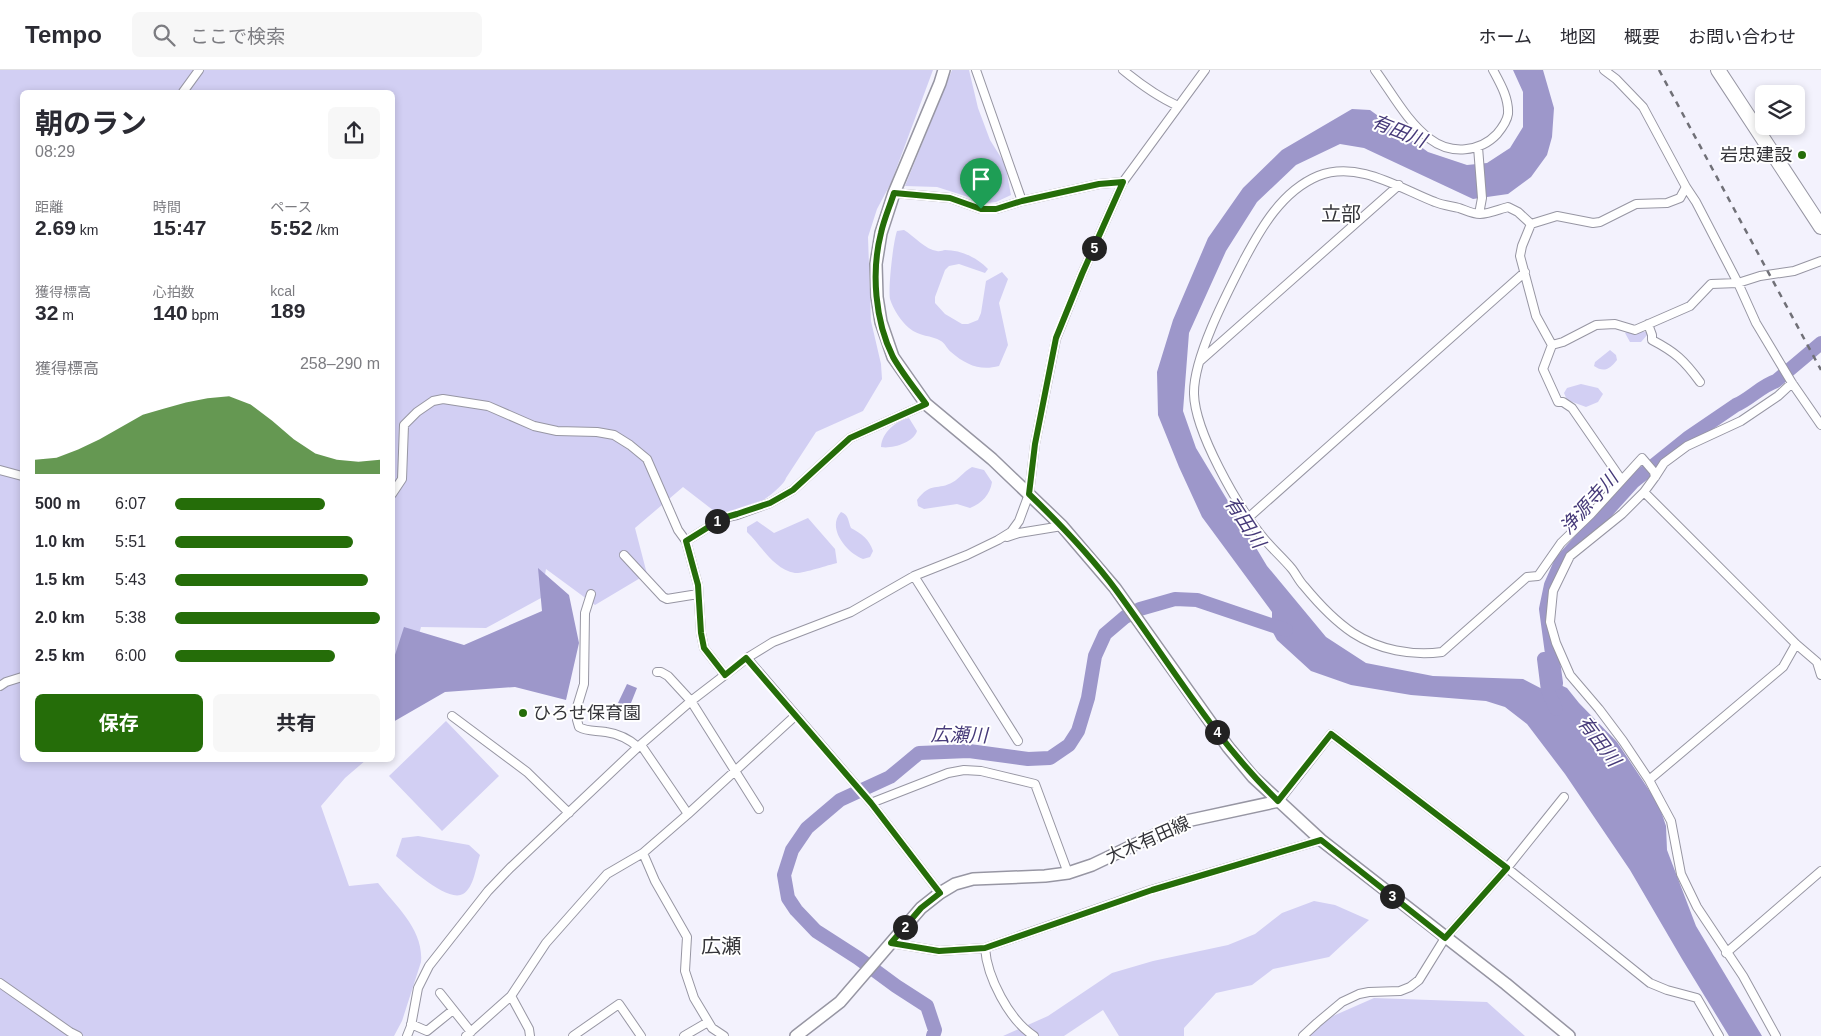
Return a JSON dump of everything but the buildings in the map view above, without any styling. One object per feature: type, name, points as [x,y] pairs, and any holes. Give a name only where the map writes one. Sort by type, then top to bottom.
[{"type":"highway","points":[[1718,70],[1821,227]]},
{"type":"main road","points":[[944,70],[894,193],[881,233],[876,264],[877,298],[880,322],[893,357],[926,404],[992,459],[1062,526],[1115,588],[1228,747],[1254,777],[1321,840],[1506,984],[1569,1036]]},
{"type":"main road","name":"大木有田線","points":[[796,1036],[840,1002],[921,908],[955,884],[973,879],[1045,876],[1068,872],[1092,865],[1182,822],[1278,801]]},
{"type":"street","points":[[183,90],[198,70]]},
{"type":"street","points":[[976,70],[1022,201]]},
{"type":"street","points":[[1123,70],[1164,99],[1178,106]]},
{"type":"street","points":[[998,540],[1010,532],[1019,521],[1029,494],[1035,444],[1056,338],[1082,274],[1123,182],[1205,70]]},
{"type":"street","points":[[1375,70],[1410,118],[1431,140],[1445,147],[1458,149],[1478,148],[1492,140],[1506,120],[1508,112],[1507,102],[1502,85],[1494,70]]},
{"type":"street","points":[[1605,70],[1630,92],[1643,108],[1696,202],[1738,283],[1756,323],[1778,362],[1821,425]]},
{"type":"street","points":[[1478,148],[1482,198],[1479,214]]},
{"type":"street","points":[[1531,224],[1518,212],[1508,207],[1479,214],[1436,202],[1399,185],[1356,173],[1336,171],[1318,176],[1301,186],[1280,204],[1258,233],[1235,277],[1209,335],[1196,372],[1194,395],[1199,420],[1222,471],[1248,518],[1293,571],[1302,585],[1335,618],[1353,633],[1371,643],[1392,650],[1427,654],[1442,652],[1527,577],[1538,576],[1561,543],[1591,514],[1642,458],[1655,474]]},
{"type":"street","points":[[894,193],[950,198],[981,209],[996,209],[1022,201],[1099,184],[1123,182]]},
{"type":"street","points":[[1199,362],[1399,185]]},
{"type":"street","points":[[1531,224],[1557,216],[1593,223],[1600,222],[1636,204],[1667,203],[1680,198],[1686,187]]},
{"type":"street","points":[[1531,224],[1520,256],[1536,316],[1552,346]]},
{"type":"street","points":[[1621,479],[1572,408],[1563,402],[1558,402],[1543,369],[1552,346],[1596,325],[1615,324],[1635,330],[1690,306],[1710,284],[1738,283],[1760,276],[1794,271],[1821,260]]},
{"type":"street","points":[[1248,518],[1524,272]]},
{"type":"street","points":[[1648,324],[1652,340],[1671,350],[1686,363],[1700,382]]},
{"type":"street","points":[[1776,1036],[1743,976],[1697,907],[1681,874],[1671,821],[1649,780],[1600,709],[1570,675],[1556,643],[1550,622],[1553,591],[1570,556],[1622,514],[1644,492],[1664,463],[1687,446],[1741,420],[1778,396],[1792,383]]},
{"type":"street","points":[[395,490],[402,479],[404,425],[432,401],[443,399],[488,406],[534,426],[557,431],[596,432],[614,435],[630,445],[646,459],[678,530],[686,541],[698,585],[701,633],[704,648],[725,675]]},
{"type":"street","points":[[686,541],[723,518],[770,503],[793,490],[850,438],[926,404]]},
{"type":"street","points":[[0,470],[20,475]]},
{"type":"street","points":[[1644,492],[1796,644],[1819,660],[1821,674]]},
{"type":"street","points":[[407,1036],[418,988],[428,966],[488,891],[640,746],[691,701],[746,658],[772,642],[851,612],[914,576],[998,540],[1019,533],[1062,526]]},
{"type":"street","points":[[624,555],[657,591],[667,599],[698,594]]},
{"type":"street","points":[[914,576],[1018,741]]},
{"type":"street","points":[[591,594],[585,614],[584,684],[577,708],[579,727],[586,731],[618,735],[640,746],[688,814]]},
{"type":"street","points":[[1649,780],[1783,667],[1796,644]]},
{"type":"street","points":[[746,658],[871,803],[940,893]]},
{"type":"street","points":[[657,672],[668,676],[691,701],[758,809]]},
{"type":"street","points":[[0,686],[20,678]]},
{"type":"street","points":[[452,716],[527,772],[569,813]]},
{"type":"street","points":[[440,993],[468,1034],[511,996],[546,943],[607,874],[643,852],[688,814],[795,716]]},
{"type":"street","points":[[1278,801],[1331,734],[1507,868],[1650,984],[1697,998],[1719,1036]]},
{"type":"street","points":[[871,803],[948,773],[964,770],[981,771],[1035,784],[1068,872]]},
{"type":"street","points":[[1304,1036],[1317,1022],[1342,1002],[1359,994],[1369,992],[1400,991],[1410,988],[1419,980],[1445,938],[1507,868],[1564,797]]},
{"type":"street","points":[[891,943],[939,951],[985,948],[1152,890],[1321,840]]},
{"type":"street","points":[[643,852],[655,881],[687,937],[685,971],[694,998],[712,1028],[724,1036]]},
{"type":"street","points":[[1726,953],[1820,875]]},
{"type":"street","points":[[985,948],[989,971],[1007,1008],[1027,1032],[1034,1036]]},
{"type":"street","points":[[0,983],[78,1036]]},
{"type":"street","points":[[511,996],[529,1029],[530,1036]]},
{"type":"street","points":[[573,1036],[619,1004],[642,1036]]},
{"type":"street","points":[[411,1024],[426,1031],[453,1010]]},
{"type":"street","points":[[684,1036],[708,1022]]},
{"type":"shaded area","points":[[0,70],[933,70],[891,183],[877,209],[868,237],[871,321],[881,364],[882,379],[863,411],[816,432],[780,487],[747,510],[718,514],[683,487],[635,528],[647,574],[595,605],[546,569],[541,598],[486,628],[421,627],[410,670],[395,712],[395,90],[20,90],[20,762],[364,762],[345,778],[321,806],[349,886],[378,883],[413,929],[421,950],[421,962],[402,1021],[394,1036],[0,1036]]},
{"type":"shaded area","points":[[952,70],[969,70],[978,108],[990,140],[1005,164],[1011,195],[996,202],[987,203],[937,187],[905,186]]},
{"type":"shaded area","points":[[904,230],[933,250],[951,250],[969,255],[988,269],[985,273],[959,264],[949,266],[945,270],[935,297],[935,303],[945,314],[962,324],[978,320],[981,313],[986,281],[1002,272],[1008,279],[999,303],[1008,345],[999,366],[979,367],[962,360],[941,341],[913,331],[898,315],[890,299],[890,276],[897,231]]},
{"type":"shaded area","points":[[1629,331],[1647,332],[1648,334],[1641,342],[1630,342],[1625,333]]},
{"type":"shaded area","points":[[1610,350],[1616,355],[1617,360],[1612,366],[1604,370],[1594,366],[1595,362]]},
{"type":"shaded area","points":[[1581,384],[1598,388],[1603,394],[1598,402],[1586,407],[1567,400],[1564,393],[1567,388]]},
{"type":"shaded area","points":[[909,418],[917,431],[915,435],[902,444],[881,447],[884,437],[890,428]]},
{"type":"shaded area","points":[[972,467],[984,470],[992,482],[987,495],[978,504],[970,508],[957,504],[924,509],[918,506],[917,500],[926,490],[948,485]]},
{"type":"shaded area","points":[[841,512],[847,517],[851,528],[862,535],[869,543],[873,551],[870,557],[863,559],[857,556],[840,539],[836,525],[837,518]]},
{"type":"shaded area","points":[[808,518],[835,549],[837,563],[798,573],[787,571],[774,562],[747,532],[747,527],[757,521],[774,533]]},
{"type":"shaded area","points":[[446,721],[499,776],[442,831],[389,776]]},
{"type":"shaded area","points":[[418,836],[469,845],[480,855],[472,882],[467,891],[456,895],[438,889],[396,856],[402,838]]},
{"type":"shaded area","points":[[1314,901],[1335,905],[1369,920],[1329,957],[1273,969],[1252,985],[1216,993],[1184,1028],[1184,1036],[1119,1036],[1103,1010],[1064,1036],[1003,1036],[1048,1016],[1112,973],[1153,961],[1228,945],[1255,934],[1282,913]]},
{"type":"shaded area","points":[[1374,998],[1487,1002],[1525,1036],[1307,1036],[1333,1016]]},
{"type":"water","name":"有田川","points":[[1513,70],[1543,70],[1554,108],[1552,137],[1547,155],[1531,177],[1508,194],[1473,199],[1364,148],[1340,144],[1296,165],[1257,202],[1226,251],[1189,333],[1183,411],[1196,448],[1267,566],[1326,637],[1366,663],[1433,676],[1523,679],[1548,692],[1554,689],[1556,683],[1567,688],[1617,742],[1659,805],[1666,826],[1667,850],[1696,926],[1762,1036],[1729,1036],[1630,870],[1565,774],[1527,724],[1505,707],[1486,701],[1411,695],[1351,685],[1311,671],[1277,640],[1267,621],[1272,620],[1272,612],[1202,517],[1158,415],[1157,372],[1173,320],[1208,238],[1243,188],[1282,150],[1352,109],[1370,110],[1428,152],[1467,165],[1487,163],[1510,148],[1523,127],[1523,92]]},
{"type":"water","points":[[538,568],[569,595],[579,643],[566,700],[515,687],[445,692],[395,721],[395,655],[404,627],[464,645],[542,611]]},
{"type":"water","points":[[627,684],[637,688],[629,708],[618,703]]},
{"type":"waterway","name":"浄源寺川","points":[[1556,709],[1548,691],[1544,659],[1556,683],[1546,609],[1551,585],[1561,562],[1633,482],[1689,437],[1765,386],[1776,381],[1821,343]]},
{"type":"waterway","name":"広瀬川","points":[[933,1036],[935,1030],[927,1006],[816,931],[796,910],[788,898],[784,875],[792,850],[807,828],[840,800],[890,777],[919,753],[969,751],[1028,759],[1050,758],[1069,745],[1078,731],[1088,698],[1095,656],[1105,634],[1125,617],[1140,609],[1175,599],[1197,600],[1286,630]]},
{"type":"railway","points":[[1659,70],[1821,370]]},
{"type":"place","name":"岩忠建設","points":[[1802,155]]},
{"type":"place","name":"ひろせ保育園","points":[[523,713]]},
{"type":"district","name":"立部","points":[[1341,214]]},
{"type":"district","name":"広瀬","points":[[721,946]]},
{"type":"route","points":[[1123,182],[1056,338],[1035,444],[1029,494],[1062,526],[1115,588],[1228,747],[1278,801],[1331,734],[1507,868],[1445,938],[1321,840],[1152,890],[985,948],[939,951],[891,943],[921,908],[940,893],[871,803],[746,658],[725,675],[704,648],[701,633],[698,585],[686,541],[723,518],[758,508],[793,490],[815,472],[850,438],[926,404],[893,357],[880,322],[876,264],[881,233],[894,193],[950,198],[981,209],[996,209],[1022,201],[1099,184],[1123,182]]}]
